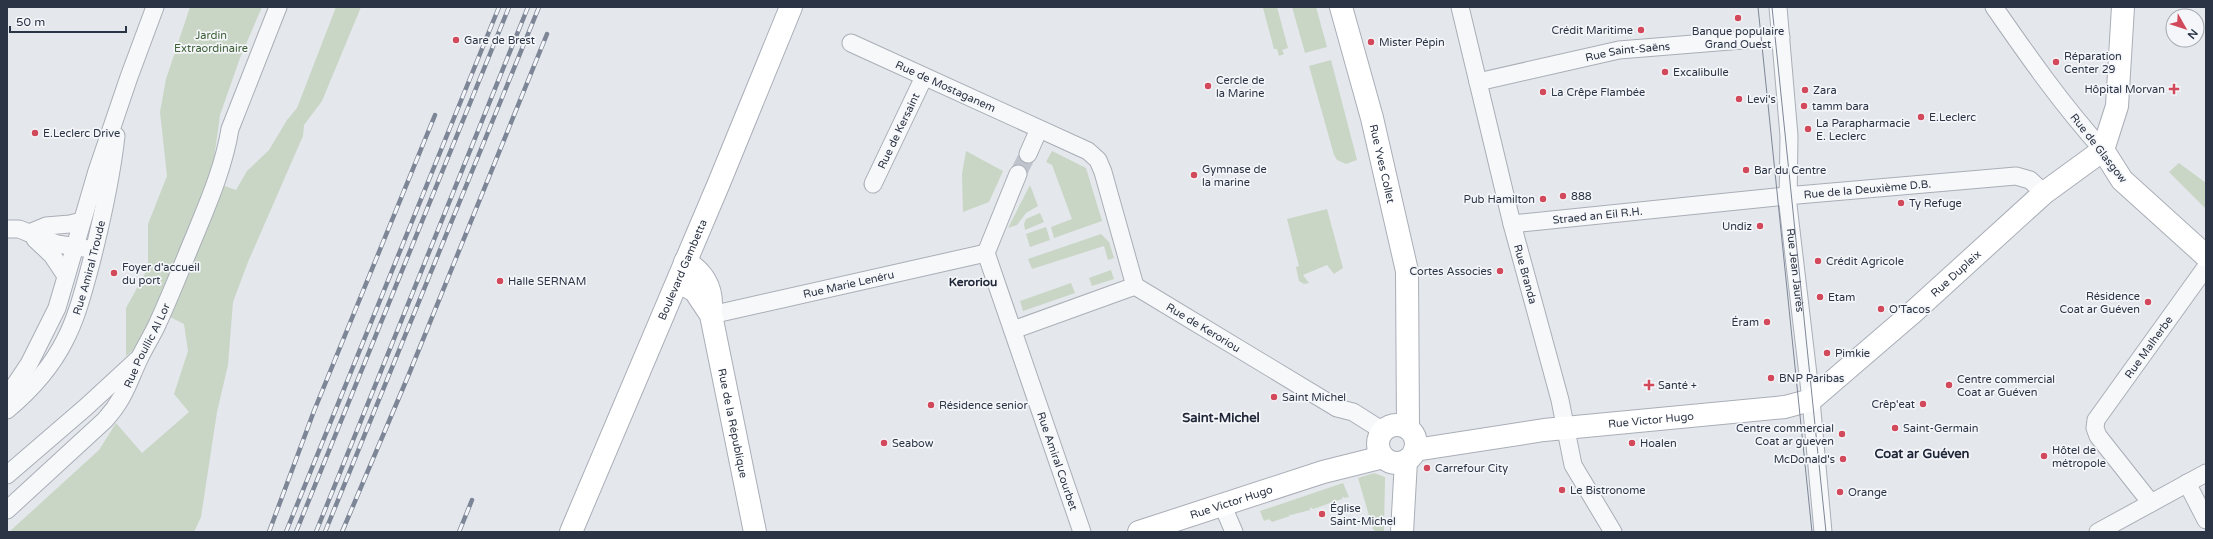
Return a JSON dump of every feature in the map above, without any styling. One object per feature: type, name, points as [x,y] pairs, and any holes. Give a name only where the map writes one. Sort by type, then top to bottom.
[{"type":"street","name":"Rue Amiral Troude","points":[[7,397],[29,364],[57,308],[74,245],[119,104],[155,7]]},
{"type":"street","name":"Rue Poullic Al Lor","points":[[7,510],[105,420],[117,406],[130,384],[140,356],[171,294],[211,196],[227,147],[230,129],[278,7]]},
{"type":"street","name":"Boulevard Gambetta","points":[[571,532],[682,271],[791,7]]},
{"type":"street","name":"Rue Yves Collet","points":[[1341,7],[1372,118],[1408,271],[1408,323],[1397,443],[1396,513],[1402,532]]},
{"type":"street","name":"Rue Branda","points":[[1460,7],[1512,224],[1560,400],[1573,465],[1613,532]]},
{"type":"street","name":"Rue Jean Jaurès","points":[[1778,7],[1790,136],[1788,196],[1811,400],[1823,532]]},
{"type":"street","name":"Rue de Glasgow","points":[[1994,7],[2031,59],[2103,150],[2122,180],[2206,256]]},
{"type":"street","points":[[2103,150],[2117,106],[2123,7]]},
{"type":"street","name":"Rue Saint-Saëns","points":[[1478,82],[1619,50],[1781,37]]},
{"type":"street","name":"Rue de Mostaganem","points":[[851,42],[924,77],[1088,151],[1098,160],[1103,172],[1135,286]]},
{"type":"street","name":"Rue de Kersaint","points":[[873,184],[924,77]]},
{"type":"street","name":"Rue Amiral Troude","points":[[7,410],[43,375],[65,341],[80,302],[94,250],[113,166],[119,104]]},
{"type":"street","points":[[1028,154],[1039,129]]},
{"type":"street","name":"Rue Dupleix","points":[[1811,400],[1911,314],[2044,193],[2103,150]]},
{"type":"street","points":[[986,253],[1018,174]]},
{"type":"street","name":"Rue de la Deuxième D.B.","points":[[1684,206],[2016,176],[2030,180],[2044,193]]},
{"type":"street","name":"Straed an Eil R.H.","points":[[1512,224],[1684,206]]},
{"type":"street","points":[[29,233],[46,226],[70,224],[82,221]]},
{"type":"street","points":[[7,229],[19,229],[57,244],[74,245],[94,250]]},
{"type":"street","points":[[29,233],[52,255],[66,276]]},
{"type":"street","name":"Rue Marie Lenéru","points":[[711,315],[986,253]]},
{"type":"street","name":"Rue Amiral Courbet","points":[[986,253],[1014,330],[1082,532]]},
{"type":"street","name":"Rue Malherbe","points":[[2151,504],[2098,436],[2095,428],[2096,420],[2206,266]]},
{"type":"street","name":"Rue de la République","points":[[682,271],[711,315],[755,532]]},
{"type":"street","points":[[1014,330],[1135,286]]},
{"type":"street","name":"Rue de Keroriou","points":[[1135,286],[1337,408],[1353,412],[1397,443]]},
{"type":"street","points":[[7,475],[100,395],[140,356]]},
{"type":"street","points":[[100,395],[108,408],[105,420]]},
{"type":"street","name":"Rue Victor Hugo","points":[[1139,532],[1323,472],[1397,443],[1491,437],[1565,428],[1785,407],[1811,400]]},
{"type":"street","points":[[2098,532],[2206,474]]},
{"type":"street","points":[[2187,483],[2206,520]]},
{"type":"street","points":[[1222,504],[1234,532]]},
{"type":"green space","name":"Jardin Extraordinaire","points":[[190,7],[262,7],[240,58],[220,115],[211,181],[236,190],[247,171],[269,150],[287,120],[297,108],[336,7],[361,7],[322,101],[304,125],[303,136],[248,262],[233,302],[228,365],[217,412],[201,517],[194,532],[9,532],[99,450],[116,423],[142,453],[189,412],[174,394],[188,351],[184,324],[158,311],[141,344],[126,356],[126,308],[148,268],[148,224],[167,176],[160,112],[166,79]]},
{"type":"green space","points":[[1277,7],[1288,48],[1282,50],[1284,54],[1279,56],[1277,49],[1274,49],[1263,8]]},
{"type":"green space","points":[[1292,7],[1316,7],[1327,47],[1305,53]]},
{"type":"green space","points":[[1331,60],[1357,160],[1346,164],[1337,160],[1334,155],[1309,66]]},
{"type":"green space","points":[[966,151],[1003,171],[989,202],[963,212],[962,174]]},
{"type":"green space","points":[[1052,151],[1086,168],[1102,221],[1054,238],[1051,227],[1072,219],[1052,165],[1046,162]]},
{"type":"green space","points":[[2179,163],[2206,183],[2206,209],[2169,172]]},
{"type":"green space","points":[[1030,185],[1038,206],[1026,213],[1017,225],[1008,228]]},
{"type":"green space","points":[[1327,209],[1343,268],[1334,274],[1327,265],[1303,275],[1309,283],[1304,284],[1299,281],[1296,267],[1299,266],[1287,219]]},
{"type":"green space","points":[[1040,213],[1044,222],[1025,230],[1024,224],[1026,219]]},
{"type":"green space","points":[[1046,227],[1050,240],[1030,247],[1026,234]]},
{"type":"green space","points":[[1101,234],[1109,242],[1114,258],[1108,260],[1104,246],[1032,269],[1028,259]]},
{"type":"green space","points":[[1111,270],[1114,279],[1092,286],[1089,278]]},
{"type":"green space","points":[[1071,283],[1075,293],[1023,311],[1020,301]]},
{"type":"green space","points":[[1374,473],[1385,477],[1384,532],[1376,532],[1373,529],[1358,478]]},
{"type":"green space","points":[[1343,483],[1349,497],[1344,498],[1343,496],[1342,499],[1313,509],[1310,507],[1310,510],[1291,515],[1289,514],[1290,516],[1272,522],[1269,519],[1264,521],[1260,511]]},
{"type":"tunnel","points":[[1018,174],[1028,154]]},
{"type":"tram line","points":[[1758,7],[1812,532]]},
{"type":"tram line","points":[[1772,7],[1826,532]]},
{"type":"railway","points":[[286,532],[499,7]]},
{"type":"railway","points":[[296,532],[509,7]]},
{"type":"railway","points":[[316,532],[528,7]]},
{"type":"railway","points":[[325,532],[539,7]]},
{"type":"railway","points":[[342,532],[409,374],[547,34]]},
{"type":"railway","points":[[269,532],[314,411],[435,115]]},
{"type":"railway","points":[[459,532],[472,500]]},
{"type":"place","name":"Banque populaire Grand Ouest","points":[[1738,18]]},
{"type":"place","name":"Crédit Maritime","points":[[1641,30]]},
{"type":"place","name":"Gare de Brest","points":[[456,40]]},
{"type":"place","name":"Mister Pépin","points":[[1371,42]]},
{"type":"place","name":"Réparation Center 29","points":[[2056,62]]},
{"type":"place","name":"Excalibulle","points":[[1665,72]]},
{"type":"place","name":"Cercle de la Marine","points":[[1208,86]]},
{"type":"place","name":"Hôpital Morvan","points":[[2174,89]]},
{"type":"place","name":"Zara","points":[[1805,90]]},
{"type":"place","name":"La Crêpe Flambée","points":[[1543,92]]},
{"type":"place","name":"Levi's","points":[[1739,99]]},
{"type":"place","name":"tamm bara","points":[[1804,106]]},
{"type":"place","name":"E.Leclerc","points":[[1921,117]]},
{"type":"place","name":"La Parapharmacie E. Leclerc","points":[[1808,129]]},
{"type":"place","name":"E.Leclerc Drive","points":[[35,133]]},
{"type":"place","name":"Bar du Centre","points":[[1746,170]]},
{"type":"place","name":"Gymnase de la marine","points":[[1194,175]]},
{"type":"place","name":"888","points":[[1563,196]]},
{"type":"place","name":"Pub Hamilton","points":[[1543,199]]},
{"type":"place","name":"Ty Refuge","points":[[1901,203]]},
{"type":"place","name":"Undiz","points":[[1760,226]]},
{"type":"place","name":"Crédit Agricole","points":[[1818,261]]},
{"type":"place","name":"Cortes Associes","points":[[1500,271]]},
{"type":"place","name":"Foyer d'accueil du port","points":[[114,273]]},
{"type":"place","name":"Halle SERNAM","points":[[500,281]]},
{"type":"place","name":"Etam","points":[[1820,297]]},
{"type":"place","name":"Résidence Coat ar Guéven","points":[[2148,302]]},
{"type":"place","name":"O'Tacos","points":[[1881,309]]},
{"type":"place","name":"Éram","points":[[1767,322]]},
{"type":"place","name":"Pimkie","points":[[1827,353]]},
{"type":"place","name":"BNP Paribas","points":[[1771,378]]},
{"type":"place","name":"Santé +","points":[[1649,385]]},
{"type":"place","name":"Centre commercial Coat ar Guéven","points":[[1949,385]]},
{"type":"place","name":"Saint Michel","points":[[1274,397]]},
{"type":"place","name":"Crêp'eat","points":[[1923,404]]},
{"type":"place","name":"Résidence senior","points":[[931,405]]},
{"type":"place","name":"Saint-Germain","points":[[1895,428]]},
{"type":"place","name":"Centre commercial Coat ar gueven","points":[[1842,434]]},
{"type":"place","name":"Seabow","points":[[884,443]]},
{"type":"place","name":"Hoalen","points":[[1632,443]]},
{"type":"place","name":"Hôtel de métropole","points":[[2044,456]]},
{"type":"place","name":"McDonald's","points":[[1843,459]]},
{"type":"place","name":"Carrefour City","points":[[1427,468]]},
{"type":"place","name":"Le Bistronome","points":[[1562,490]]},
{"type":"place","name":"Orange","points":[[1840,492]]},
{"type":"place","name":"Église Saint-Michel","points":[[1322,514]]},
{"type":"district","name":"Keroriou","points":[[973,282]]},
{"type":"district","name":"Saint-Michel","points":[[1221,417]]},
{"type":"district","name":"Coat ar Guéven","points":[[1922,453]]}]
